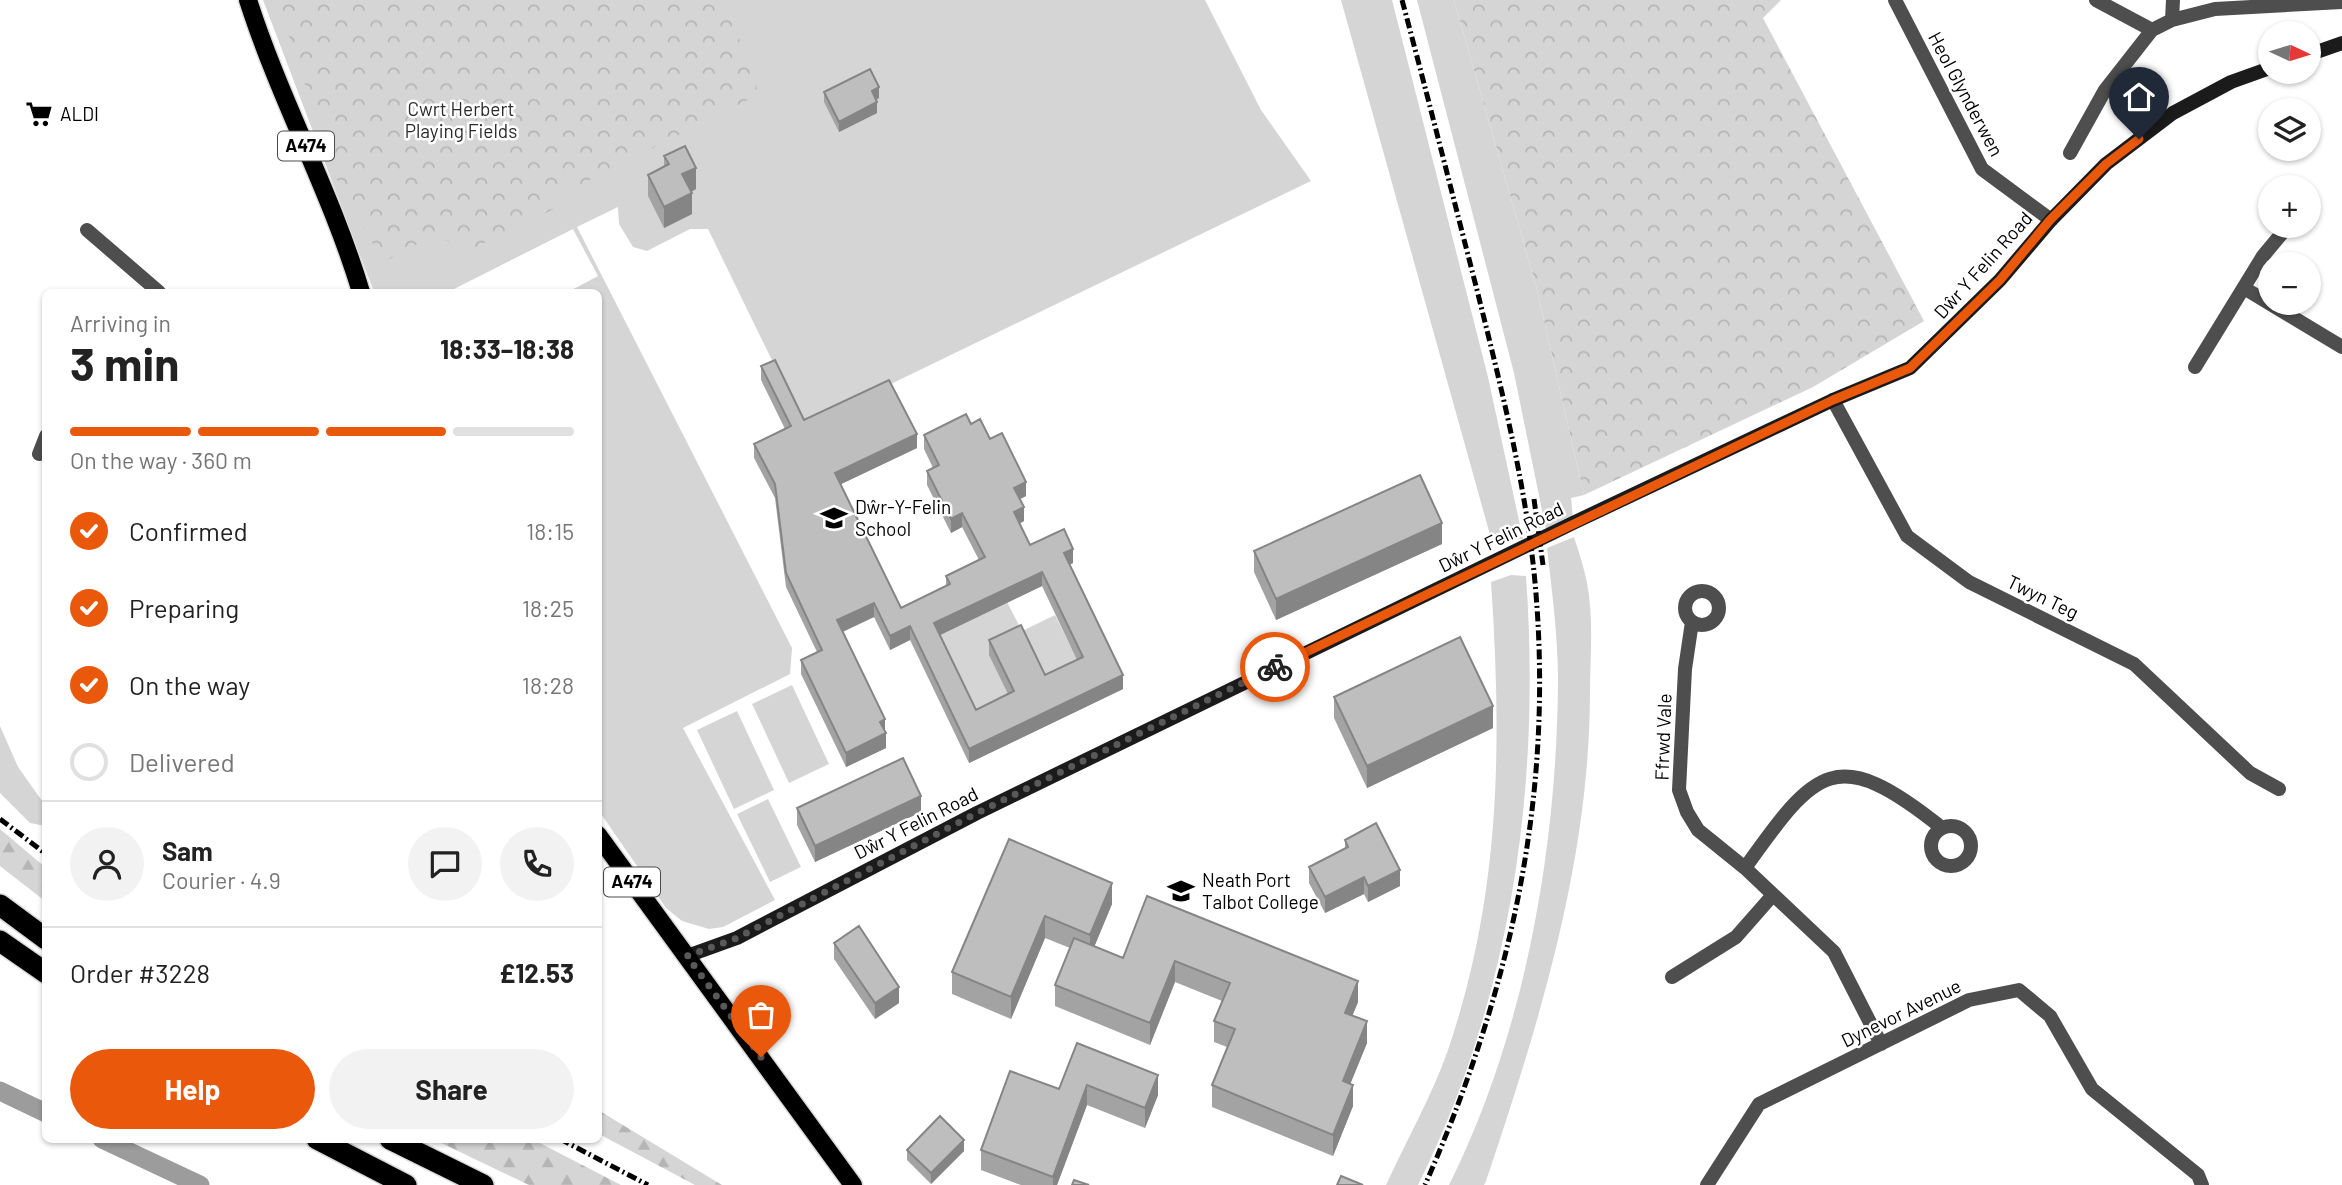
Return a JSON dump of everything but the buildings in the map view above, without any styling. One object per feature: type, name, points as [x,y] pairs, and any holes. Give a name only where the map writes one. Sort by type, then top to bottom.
[{"type":"highway","points":[[0,905],[42,936]]},
{"type":"highway","points":[[0,941],[42,970]]},
{"type":"highway","points":[[325,1143],[406,1185]]},
{"type":"highway","points":[[398,1143],[483,1185]]},
{"type":"main road","name":"A474","points":[[248,0],[272,68],[338,217],[359,289]]},
{"type":"main road","name":"A474","points":[[602,840],[853,1185]]},
{"type":"street","name":"Heol Glynderwen","points":[[1895,0],[1982,169],[2050,220]]},
{"type":"street","points":[[2096,0],[2152,30]]},
{"type":"street","points":[[2172,20],[2173,0]]},
{"type":"street","points":[[2070,153],[2105,90],[2152,30],[2172,20],[2214,9],[2342,2]]},
{"type":"street","points":[[2321,50],[2342,43]]},
{"type":"street","name":"Dŵr Y Felin Road","points":[[687,956],[737,938],[977,813],[1833,400],[1910,368],[2000,280],[2050,220],[2106,164],[2173,113],[2231,82],[2258,72]]},
{"type":"street","points":[[87,230],[156,289]]},
{"type":"street","points":[[2195,367],[2263,256],[2278,238]]},
{"type":"street","points":[[2244,288],[2342,347]]},
{"type":"street","name":"Twyn Teg","points":[[1833,400],[1907,536],[1969,582],[2134,664],[2250,773],[2279,789]]},
{"type":"street","points":[[39,454],[42,446]]},
{"type":"street","name":"Ffrwd Vale","points":[[1692,622],[1685,669],[1679,790],[1686,812],[1698,830],[1745,868],[1834,952],[1881,1044]]},
{"type":"street","points":[[1745,868],[1785,812],[1820,779],[1842,776],[1865,779],[1902,796],[1942,828]]},
{"type":"street","points":[[1672,977],[1736,937],[1772,896]]},
{"type":"street","name":"Dynevor Avenue","points":[[1707,1185],[1759,1104],[1969,1000],[2019,990],[2050,1016],[2092,1089],[2198,1175],[2202,1185]]},
{"type":"green space","points":[[263,0],[1205,0],[1261,110],[1311,181],[804,426],[708,229],[690,229],[647,251],[633,247],[619,224],[618,207],[577,227],[792,648],[790,674],[683,728],[775,900],[723,927],[709,929],[682,921],[666,908],[602,815],[602,289],[574,289],[598,276],[573,229],[454,289],[373,289]]},
{"type":"green space","name":"Cwrt Herbert Playing Fields","points":[[277,0],[723,0],[757,82],[756,96],[550,200],[554,209],[474,248],[431,237],[383,262],[335,176]]},
{"type":"green space","points":[[1341,0],[1392,0],[1488,377],[1523,539],[1492,542]]},
{"type":"green space","points":[[1417,0],[1454,0],[1536,286],[1584,495],[1571,498],[1573,519],[1546,530],[1514,373]]},
{"type":"green space","points":[[1454,0],[1781,0],[1763,18],[1924,321],[1813,387],[1584,495],[1536,286]]},
{"type":"green space","points":[[1574,537],[1587,583],[1591,639],[1587,758],[1571,881],[1542,1002],[1486,1181],[1484,1185],[1449,1185],[1498,1066],[1532,939],[1551,809],[1556,744],[1557,647],[1547,548]]},
{"type":"green space","points":[[1511,575],[1526,576],[1530,654],[1529,733],[1513,888],[1477,1040],[1450,1113],[1418,1185],[1386,1185],[1442,1067],[1466,992],[1479,934],[1494,818],[1496,760],[1491,582]]},
{"type":"green space","points":[[1007,602],[1022,631],[1055,615],[1083,671],[976,724],[934,638]]},
{"type":"green space","points":[[792,685],[829,764],[789,783],[752,704]]},
{"type":"green space","points":[[737,711],[774,790],[734,809],[697,730]]},
{"type":"green space","points":[[0,726],[18,767],[42,801],[42,825],[30,823],[0,793]]},
{"type":"green space","points":[[768,799],[801,867],[770,882],[737,814]]},
{"type":"green space","points":[[0,829],[42,864],[42,899],[0,866]]},
{"type":"green space","points":[[602,1112],[722,1185],[695,1185],[602,1136]]},
{"type":"green space","points":[[441,1143],[540,1143],[621,1185],[529,1185]]},
{"type":"waterway","points":[[0,1091],[42,1111]]},
{"type":"waterway","points":[[111,1143],[200,1185]]},
{"type":"railway","points":[[1402,0],[1510,430],[1530,536],[1539,653],[1538,731],[1532,809],[1520,886],[1504,961],[1456,1111],[1425,1185]]},
{"type":"railway","points":[[1534,499],[1543,565]]},
{"type":"railway","points":[[0,819],[42,851]]},
{"type":"railway","points":[[568,1143],[648,1185]]},
{"type":"way so far","points":[[761,1057],[687,956],[737,938],[977,813],[1275,667]]},
{"type":"place","name":"ALDI","points":[[39,114]]},
{"type":"place","name":"Dŵr-Y-Felin School","points":[[834,518]]},
{"type":"place","name":"Neath Port Talbot College","points":[[1181,891]]},
{"type":"route","points":[[1275,667],[1833,400],[1910,368],[2000,280],[2050,220],[2106,164],[2139,139]]}]
